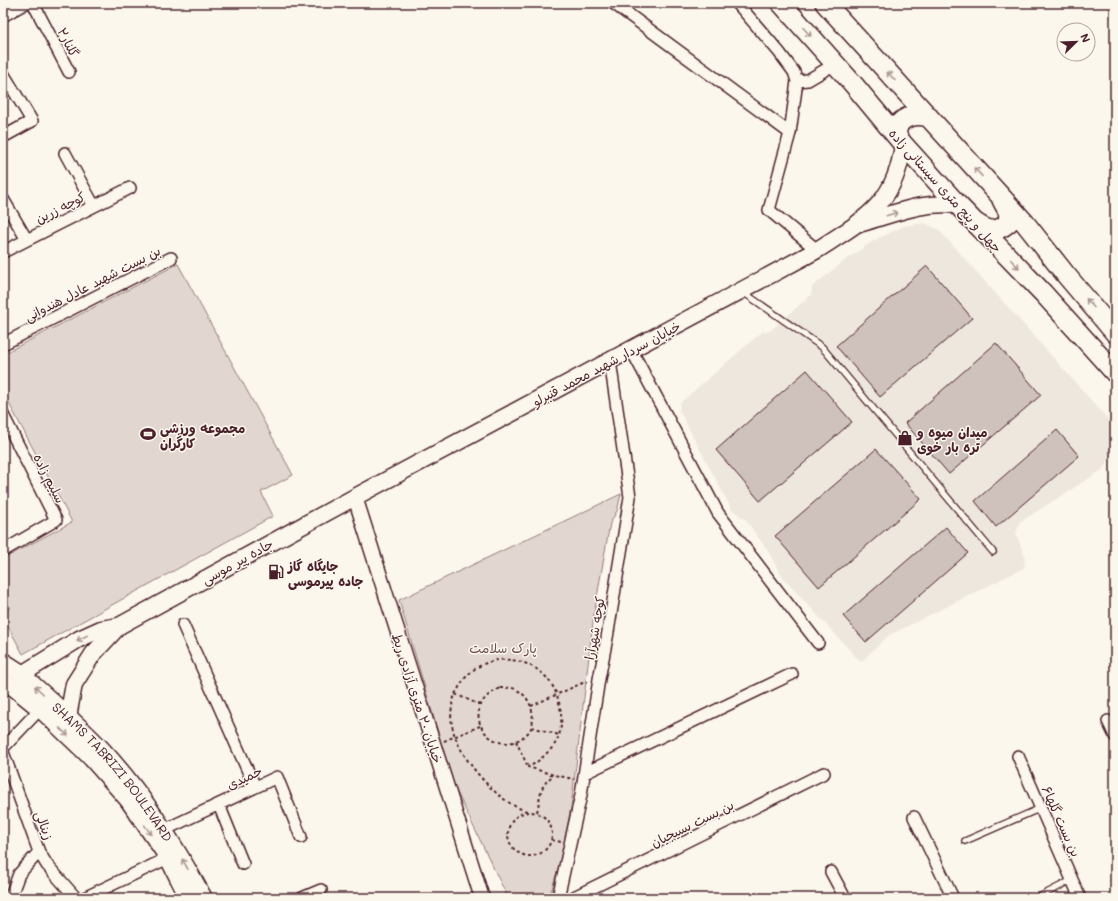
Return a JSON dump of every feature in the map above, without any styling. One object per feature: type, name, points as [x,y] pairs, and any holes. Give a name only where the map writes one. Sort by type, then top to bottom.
[{"type":"highway","name":"چهل و پنج متری سیستانی زاده","points":[[781,3],[958,205],[1043,294],[1115,373]]},
{"type":"highway","points":[[824,3],[1025,223],[1115,333]]},
{"type":"highway","points":[[900,140],[896,130],[900,123],[913,115],[928,117]]},
{"type":"highway","points":[[975,222],[985,229],[993,230],[1000,229],[1008,222],[1009,213],[1000,195]]},
{"type":"main road","points":[[855,226],[881,204],[891,186],[900,164],[900,140]]},
{"type":"main road","points":[[855,226],[914,207],[934,204],[958,205]]},
{"type":"main road","name":"خیابان سردار شهید محمد قنبرلو","points":[[355,497],[817,250],[855,226]]},
{"type":"main road","name":"جاده پیر موسی","points":[[119,626],[355,497]]},
{"type":"main road","points":[[22,674],[79,639],[101,629],[119,626]]},
{"type":"main road","points":[[68,717],[74,684],[93,654],[119,626]]},
{"type":"main road","name":"SHAMS TABRIZI BOULEVARD","points":[[3,661],[22,674],[101,748],[139,793],[179,852],[204,898]]},
{"type":"main road","name":"SHAMS TABRIZI BOULEVARD","points":[[3,679],[40,709],[90,757],[128,800],[168,858],[188,898]]},
{"type":"street","points":[[3,16],[26,3]]},
{"type":"street","name":"گلنار۲","points":[[33,3],[69,72]]},
{"type":"street","points":[[613,3],[790,133]]},
{"type":"street","points":[[737,3],[780,52],[794,72],[797,81],[790,133],[769,210],[817,250]]},
{"type":"street","points":[[797,81],[808,80],[835,64]]},
{"type":"street","points":[[3,73],[32,121],[3,138]]},
{"type":"street","points":[[65,153],[94,206]]},
{"type":"street","name":"کوچه زرین","points":[[3,252],[130,188]]},
{"type":"street","points":[[3,199],[27,240]]},
{"type":"street","name":"بن بست شهید عادل هندوانی","points":[[3,344],[171,258]]},
{"type":"street","points":[[632,349],[718,513],[818,642]]},
{"type":"street","name":"کوچه شهرآرا","points":[[558,898],[584,777],[630,497],[610,361]]},
{"type":"street","name":"سلیم زاده","points":[[3,415],[56,520],[3,551]]},
{"type":"street","name":"خیابان ۲۰ متری آزادی ربط","points":[[355,497],[482,898]]},
{"type":"street","points":[[183,625],[255,788]]},
{"type":"street","points":[[584,777],[792,674]]},
{"type":"street","points":[[3,748],[40,709]]},
{"type":"street","points":[[1108,721],[1115,736]]},
{"type":"street","name":"زینالی","points":[[3,752],[39,852],[47,865],[76,898]]},
{"type":"street","name":"بن بست گلها۶","points":[[1018,756],[1080,898]]},
{"type":"street","name":"بن بست بسیجیان","points":[[572,898],[824,773]]},
{"type":"street","name":"حمیدی","points":[[164,830],[277,777],[301,837]]},
{"type":"street","points":[[219,805],[243,864]]},
{"type":"street","points":[[914,817],[953,898]]},
{"type":"street","points":[[10,898],[19,874],[39,852]]},
{"type":"street","points":[[84,898],[168,858]]},
{"type":"street","points":[[832,872],[844,898]]},
{"type":"street","points":[[302,898],[320,890]]},
{"type":"lane","points":[[741,291],[822,347],[993,552]]},
{"type":"lane","points":[[965,841],[1041,808]]},
{"type":"lane","points":[[1037,898],[1072,880]]},
{"type":"path","points":[[527,811],[513,819],[508,827],[507,835],[509,843],[514,850],[530,857],[545,851],[551,844],[553,835],[547,821],[537,812],[518,809],[482,779],[467,759],[455,736],[452,726],[451,714],[455,694],[467,676],[487,663],[497,660],[508,660],[520,661],[529,664],[546,677],[557,694],[562,724],[559,735],[554,746],[528,767]]},
{"type":"path","points":[[531,706],[600,676]]},
{"type":"path","points":[[500,688],[515,689],[525,695],[531,706],[533,716],[532,727],[525,735],[516,741],[505,743],[493,740],[480,726],[478,712],[480,705],[490,692],[500,688]]},
{"type":"path","points":[[455,694],[480,705]]},
{"type":"path","points":[[433,746],[480,726]]},
{"type":"path","points":[[532,727],[559,735]]},
{"type":"path","points":[[516,741],[528,767],[554,775],[584,777]]},
{"type":"path","points":[[537,812],[540,792],[548,779],[554,775]]},
{"type":"shaded area","name":"میدان میوه و تره بار خوی","points":[[924,223],[938,229],[1115,427],[1115,449],[1102,470],[1020,522],[1016,533],[1025,557],[1024,568],[888,636],[861,662],[782,577],[768,551],[746,520],[732,510],[679,410],[681,402],[762,332],[770,331],[811,295],[812,287],[843,262],[873,241],[904,226]]},
{"type":"green space","name":"مجموعه ورزشی کارگران","points":[[178,264],[293,475],[261,492],[273,516],[23,654],[3,617],[10,607],[3,594],[3,559],[72,522],[3,392],[3,354]]},
{"type":"green space","name":"پارک سلامت","points":[[621,494],[617,511],[610,523],[594,614],[571,807],[561,859],[549,898],[508,898],[454,786],[399,600]]},
{"type":"building","points":[[927,266],[972,318],[880,397],[836,346]]},
{"type":"building","points":[[996,343],[1041,395],[949,474],[905,423]]},
{"type":"building","points":[[807,370],[852,422],[760,501],[716,450]]},
{"type":"building","points":[[1057,430],[1079,456],[996,527],[975,501]]},
{"type":"building","points":[[876,449],[921,499],[819,587],[775,536]]},
{"type":"building","points":[[946,527],[968,553],[866,642],[843,616]]},
{"type":"place","name":"مجموعه ورزشی کارگران","points":[[148,434]]},
{"type":"place","name":"میدان میوه و تره بار خوی","points":[[905,438]]},
{"type":"place","name":"جایگاه گاز جاده پیرموسی","points":[[276,572]]}]
